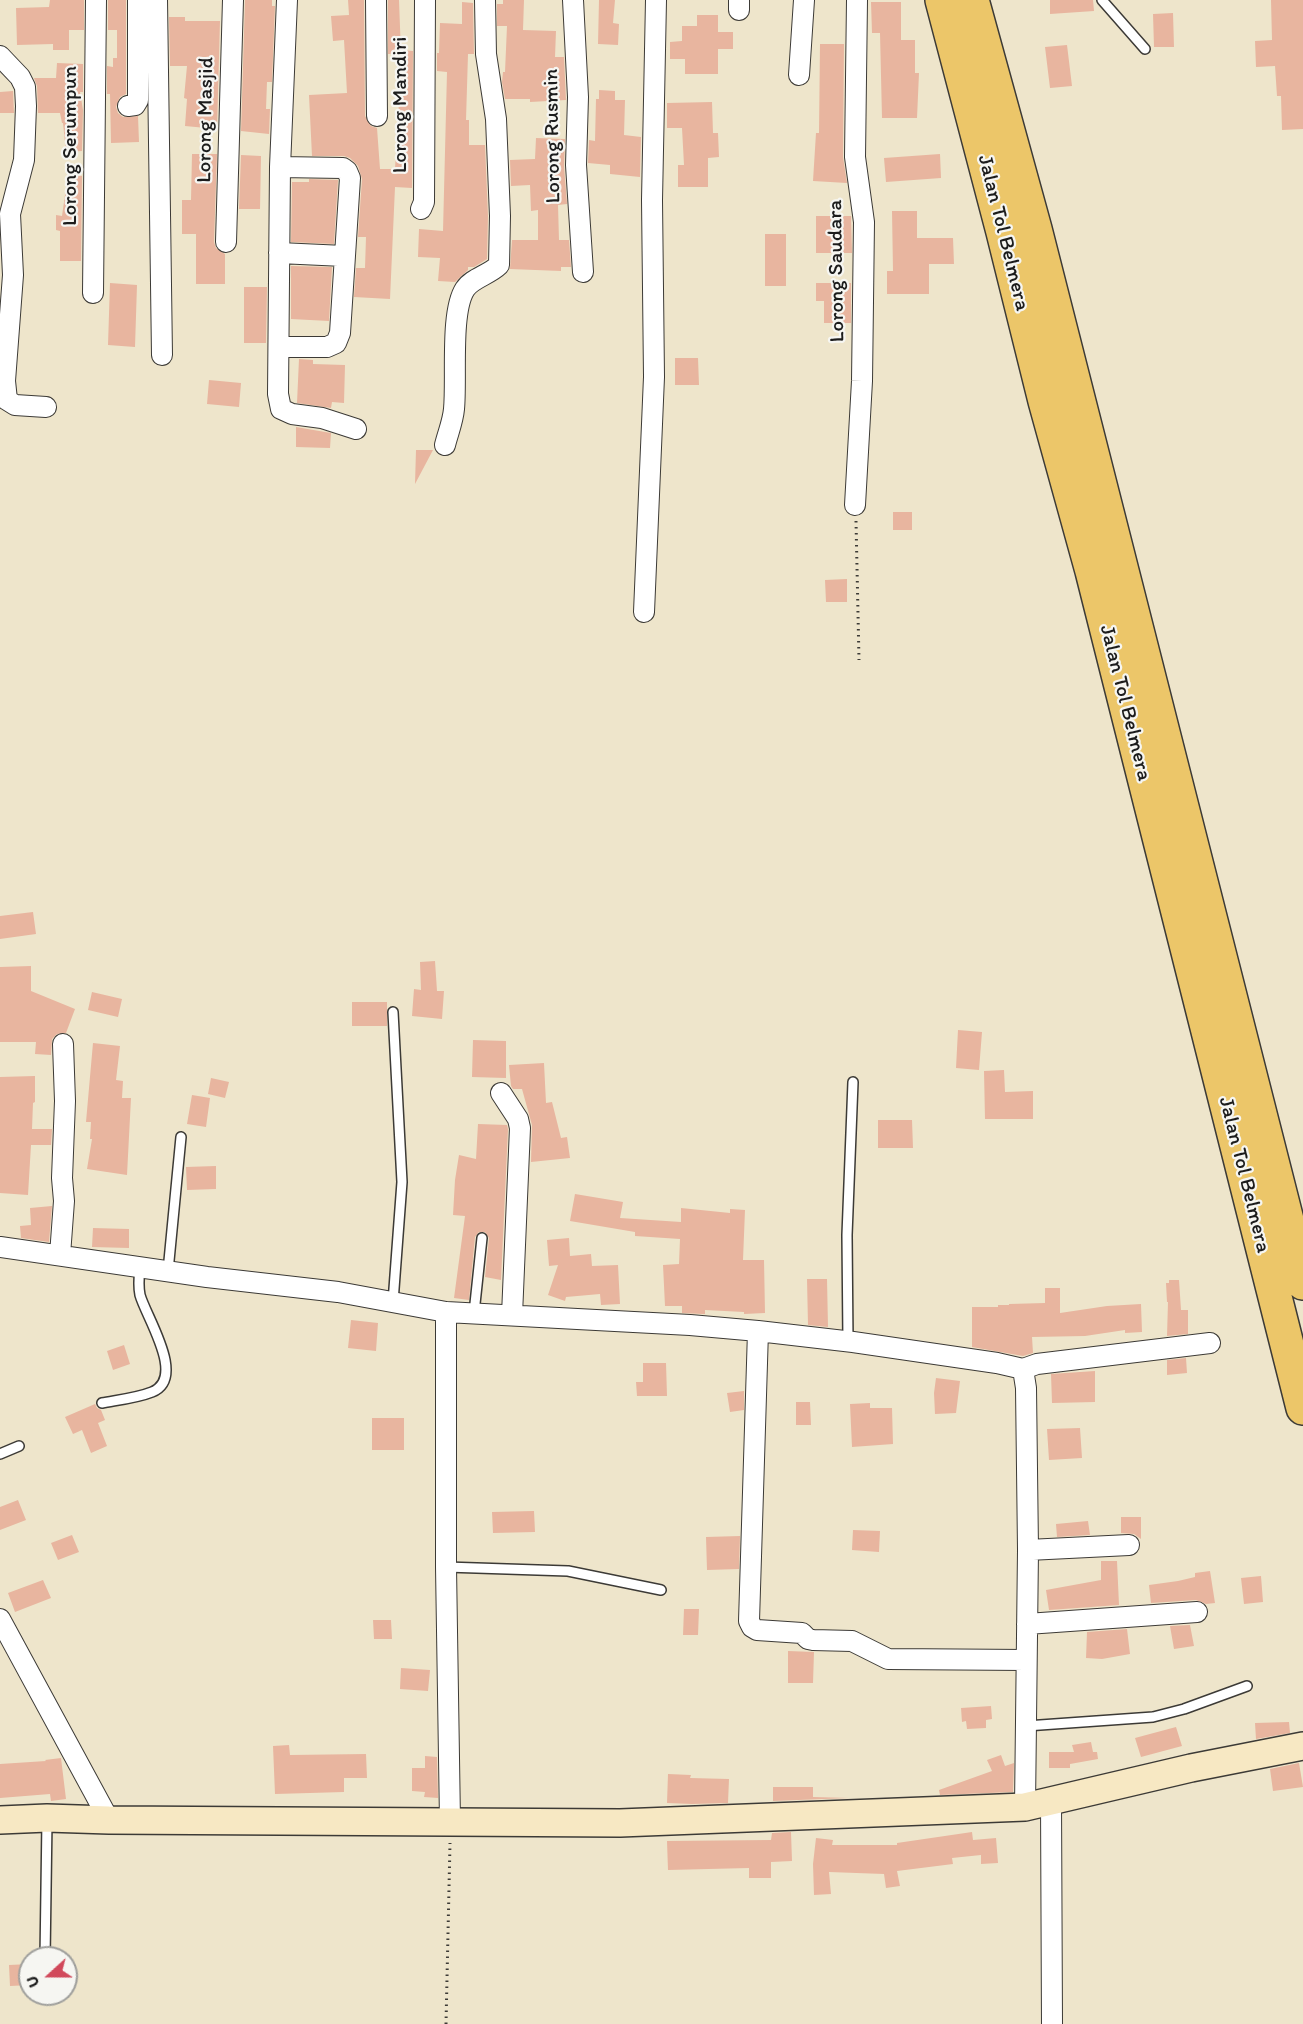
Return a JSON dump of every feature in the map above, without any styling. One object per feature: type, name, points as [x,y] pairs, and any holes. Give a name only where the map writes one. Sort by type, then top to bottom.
[{"type":"highway","name":"Jalan Tol Belmera","points":[[942,0],[1045,401],[1092,571],[1303,1408]]},
{"type":"highway","name":"Jalan Tol Belmera","points":[[972,0],[1035,230],[1303,1283]]},
{"type":"street","name":"Lorong Serumpun","points":[[93,293],[96,0]]},
{"type":"street","points":[[129,106],[137,104],[138,100],[138,0]]},
{"type":"street","points":[[157,0],[162,355]]},
{"type":"street","name":"Lorong Masjid","points":[[226,242],[233,0]]},
{"type":"street","points":[[287,0],[280,167],[278,394],[281,409],[292,414],[322,418],[356,429]]},
{"type":"street","points":[[376,0],[377,116]]},
{"type":"street","name":"Lorong Mandiri","points":[[421,209],[424,190],[425,0]]},
{"type":"street","points":[[445,445],[454,410],[457,318],[460,300],[466,287],[492,272],[499,265],[500,216],[496,130],[486,54],[485,0]]},
{"type":"street","name":"Lorong Rusmin","points":[[573,0],[578,97],[576,165],[583,272]]},
{"type":"street","points":[[644,612],[654,377],[652,200],[656,0]]},
{"type":"street","points":[[799,75],[804,0]]},
{"type":"street","name":"Lorong Saudara","points":[[855,505],[862,381],[864,222],[855,157],[857,0]]},
{"type":"street","points":[[0,56],[20,77],[25,87],[26,106],[24,160],[10,214],[13,274],[5,381],[7,400],[15,405],[46,407]]},
{"type":"street","points":[[279,347],[327,347],[336,343],[340,333],[350,178],[343,168],[280,167]]},
{"type":"street","points":[[279,254],[344,256]]},
{"type":"street","points":[[60,1255],[64,1201],[62,1178],[65,1101],[63,1044]]},
{"type":"street","points":[[501,1093],[518,1119],[520,1128],[512,1315]]},
{"type":"street","points":[[0,1247],[338,1292],[446,1312],[690,1325],[758,1331],[997,1363],[1023,1369],[1037,1364],[1210,1343]]},
{"type":"street","points":[[446,1312],[446,1567],[450,1821]]},
{"type":"street","points":[[758,1331],[749,1621],[752,1627],[757,1630],[802,1633],[808,1640],[852,1641],[888,1659],[1026,1660]]},
{"type":"street","points":[[1023,1369],[1026,1388],[1028,1550],[1025,1807]]},
{"type":"street","points":[[1028,1550],[1129,1545]]},
{"type":"street","points":[[1027,1624],[1197,1612]]},
{"type":"street","points":[[0,1619],[108,1820]]},
{"type":"street","points":[[0,1820],[47,1818],[620,1822],[1025,1807],[1191,1768],[1303,1746]]},
{"type":"street","points":[[1051,1800],[1052,2024]]},
{"type":"lane","points":[[1102,0],[1145,50]]},
{"type":"lane","points":[[393,1012],[402,1182],[393,1302]]},
{"type":"lane","points":[[848,1342],[847,1235],[853,1082]]},
{"type":"lane","points":[[168,1271],[181,1137]]},
{"type":"lane","points":[[474,1313],[482,1238]]},
{"type":"lane","points":[[102,1403],[153,1392],[162,1386],[165,1378],[164,1352],[139,1292],[140,1267]]},
{"type":"lane","points":[[0,1454],[18,1446]]},
{"type":"lane","points":[[446,1567],[568,1571],[660,1590]]},
{"type":"lane","points":[[1026,1726],[1153,1717],[1184,1709],[1247,1686]]},
{"type":"lane","points":[[45,1946],[47,1818]]},
{"type":"path","points":[[855,505],[859,660]]},
{"type":"path","points":[[446,2024],[450,1821]]},
{"type":"building","points":[[50,0],[84,0],[84,30],[69,30],[69,50],[53,50],[53,44],[17,45],[16,8],[49,7]]},
{"type":"building","points":[[108,0],[126,0],[126,94],[120,97],[116,107],[118,113],[123,117],[138,116],[139,142],[111,143],[107,66],[113,67],[113,58],[117,58],[117,30],[108,30]]},
{"type":"building","points":[[245,0],[272,0],[272,6],[275,6],[272,82],[267,82],[266,109],[270,109],[269,134],[241,131]]},
{"type":"building","points":[[348,0],[364,0],[365,116],[371,126],[377,128],[380,169],[395,169],[402,50],[413,51],[412,188],[395,187],[390,299],[354,297],[356,268],[365,268],[366,237],[358,237],[362,179],[358,166],[350,158],[344,156],[312,156],[309,95],[347,93],[344,40],[333,41],[331,16],[349,15]]},
{"type":"building","points":[[388,0],[399,0],[401,54],[388,54]]},
{"type":"building","points":[[503,0],[524,0],[523,30],[556,31],[555,57],[564,57],[566,100],[530,102],[530,99],[505,99],[502,82],[503,72],[505,72],[507,26],[497,26],[497,4],[503,4]]},
{"type":"building","points":[[599,0],[615,0],[613,23],[619,24],[618,45],[598,44]]},
{"type":"building","points":[[1050,0],[1093,0],[1094,11],[1050,14]]},
{"type":"building","points":[[1271,0],[1303,0],[1303,129],[1282,130],[1281,96],[1277,96],[1275,66],[1256,67],[1255,41],[1272,40]]},
{"type":"building","points":[[462,2],[473,3],[474,54],[468,54],[466,120],[469,120],[469,145],[485,145],[487,259],[474,267],[468,267],[468,270],[455,282],[438,281],[440,258],[418,257],[419,229],[443,231],[447,72],[437,71],[437,53],[439,53],[440,23],[462,24]]},
{"type":"building","points":[[871,2],[901,2],[901,40],[915,40],[915,73],[919,73],[917,118],[882,118],[880,33],[872,33]]},
{"type":"building","points":[[1173,13],[1174,47],[1154,47],[1153,14]]},
{"type":"building","points":[[697,15],[718,15],[718,32],[733,32],[733,49],[718,49],[718,74],[685,74],[685,59],[670,59],[670,42],[682,41],[682,26],[697,26]]},
{"type":"building","points":[[169,17],[185,17],[185,21],[220,21],[217,129],[185,126],[187,99],[184,98],[187,66],[170,66]]},
{"type":"building","points":[[820,44],[844,44],[843,157],[847,183],[813,181],[816,133],[819,133]]},
{"type":"building","points":[[1067,45],[1072,86],[1050,88],[1045,47]]},
{"type":"building","points":[[57,63],[83,64],[83,92],[80,92],[83,110],[82,151],[66,152],[60,113],[38,113],[37,86],[34,78],[56,78]]},
{"type":"building","points":[[599,90],[615,91],[615,100],[625,100],[624,135],[641,137],[640,177],[610,174],[610,165],[588,163],[589,140],[595,141],[596,99],[599,99]]},
{"type":"building","points":[[13,91],[14,113],[0,113],[0,92]]},
{"type":"building","points":[[712,102],[713,133],[718,133],[719,157],[708,158],[708,187],[678,187],[678,165],[684,165],[682,128],[667,128],[667,103]]},
{"type":"building","points":[[536,138],[565,139],[564,166],[567,204],[558,205],[559,240],[569,240],[571,267],[561,267],[561,271],[510,269],[512,240],[538,240],[538,210],[531,211],[530,185],[511,186],[510,160],[535,159]]},
{"type":"building","points":[[192,154],[217,154],[214,242],[216,248],[225,254],[225,284],[196,284],[196,234],[182,234],[182,200],[191,200]]},
{"type":"building","points":[[940,154],[941,178],[886,182],[884,158]]},
{"type":"building","points":[[241,155],[261,156],[260,209],[239,209]]},
{"type":"building","points":[[68,174],[82,176],[81,261],[60,261],[60,231],[56,230],[56,215],[62,216]]},
{"type":"building","points":[[309,179],[338,180],[334,244],[291,242],[292,182],[309,182]]},
{"type":"building","points":[[892,211],[917,211],[917,238],[953,238],[954,264],[929,264],[929,294],[887,294],[887,271],[893,271]]},
{"type":"building","points":[[816,216],[851,216],[852,253],[816,253]]},
{"type":"building","points":[[765,234],[786,234],[786,286],[765,286]]},
{"type":"building","points":[[291,266],[332,267],[329,321],[291,319]]},
{"type":"building","points":[[110,283],[137,285],[135,347],[108,345]]},
{"type":"building","points":[[816,283],[851,283],[851,323],[824,323],[824,301],[816,301]]},
{"type":"building","points":[[244,287],[267,287],[266,343],[244,343]]},
{"type":"building","points":[[675,358],[698,358],[699,385],[675,385]]},
{"type":"building","points":[[299,359],[313,360],[313,364],[345,365],[344,403],[332,402],[331,408],[297,403]]},
{"type":"building","points":[[209,380],[241,383],[239,407],[207,404]]},
{"type":"building","points":[[296,427],[331,433],[330,448],[296,447]]},
{"type":"building","points":[[416,450],[433,450],[415,484]]},
{"type":"building","points":[[893,512],[912,512],[912,530],[893,530]]},
{"type":"building","points":[[847,579],[847,602],[826,602],[825,580]]},
{"type":"building","points":[[33,912],[36,934],[0,939],[0,916]]},
{"type":"building","points":[[435,961],[437,991],[444,991],[442,1019],[412,1016],[414,989],[421,990],[420,962]]},
{"type":"building","points":[[31,966],[31,991],[75,1009],[66,1033],[57,1034],[52,1039],[51,1055],[35,1054],[36,1042],[0,1042],[0,967]]},
{"type":"building","points":[[92,992],[122,999],[118,1017],[88,1010]]},
{"type":"building","points":[[352,1002],[387,1002],[387,1026],[352,1026]]},
{"type":"building","points":[[958,1030],[982,1032],[979,1070],[956,1068]]},
{"type":"building","points":[[473,1040],[506,1041],[506,1078],[472,1077]]},
{"type":"building","points":[[93,1043],[120,1046],[116,1080],[123,1081],[122,1098],[131,1098],[127,1175],[87,1169],[92,1139],[90,1139],[91,1122],[86,1122]]},
{"type":"building","points":[[544,1063],[546,1103],[552,1102],[561,1138],[567,1137],[570,1158],[531,1162],[532,1125],[522,1089],[513,1089],[511,1086],[509,1065]]},
{"type":"building","points":[[1004,1070],[1005,1092],[1033,1091],[1033,1119],[985,1119],[984,1071]]},
{"type":"building","points":[[35,1076],[32,1129],[52,1129],[51,1145],[31,1145],[28,1195],[0,1193],[0,1077]]},
{"type":"building","points":[[211,1078],[229,1082],[225,1098],[208,1094]]},
{"type":"building","points":[[192,1095],[210,1098],[206,1127],[187,1124]]},
{"type":"building","points":[[878,1120],[912,1120],[913,1148],[878,1148]]},
{"type":"building","points":[[478,1124],[507,1125],[508,1129],[501,1280],[485,1277],[489,1238],[485,1232],[479,1232],[475,1237],[469,1300],[454,1298],[465,1216],[453,1215],[459,1155],[476,1159]]},
{"type":"building","points":[[216,1166],[216,1189],[187,1190],[186,1167]]},
{"type":"building","points":[[575,1194],[623,1202],[620,1218],[681,1222],[681,1208],[730,1213],[730,1209],[745,1210],[743,1260],[764,1260],[765,1313],[744,1314],[744,1312],[705,1310],[705,1314],[682,1313],[682,1306],[665,1306],[663,1265],[679,1264],[680,1239],[635,1236],[635,1232],[570,1221]]},
{"type":"building","points":[[52,1206],[49,1242],[21,1238],[20,1226],[31,1225],[30,1208]]},
{"type":"building","points":[[93,1228],[129,1229],[129,1248],[92,1247]]},
{"type":"building","points":[[569,1238],[570,1256],[591,1254],[592,1266],[618,1265],[620,1304],[601,1305],[600,1294],[566,1297],[565,1301],[548,1295],[558,1265],[549,1266],[547,1240]]},
{"type":"building","points":[[807,1279],[827,1279],[828,1327],[808,1325]]},
{"type":"building","points":[[1169,1280],[1179,1280],[1181,1310],[1188,1310],[1188,1334],[1167,1336],[1166,1283],[1169,1283]]},
{"type":"building","points":[[1045,1288],[1060,1288],[1060,1313],[1141,1304],[1142,1332],[1125,1333],[1125,1330],[1085,1336],[1032,1337],[1033,1353],[1023,1356],[972,1347],[972,1307],[1045,1303]]},
{"type":"building","points":[[351,1320],[378,1323],[376,1351],[348,1348]]},
{"type":"building","points":[[124,1345],[130,1364],[113,1370],[107,1351]]},
{"type":"building","points":[[1186,1358],[1187,1373],[1167,1375],[1167,1360]]},
{"type":"building","points":[[643,1363],[666,1363],[667,1396],[637,1396],[636,1382],[643,1382]]},
{"type":"building","points":[[1095,1371],[1095,1402],[1052,1403],[1051,1374]]},
{"type":"building","points":[[936,1378],[960,1381],[956,1413],[935,1414]]},
{"type":"building","points":[[744,1391],[744,1410],[730,1412],[727,1393]]},
{"type":"building","points":[[796,1402],[810,1402],[811,1425],[796,1425]]},
{"type":"building","points":[[870,1403],[870,1408],[892,1408],[893,1444],[852,1447],[850,1404]]},
{"type":"building","points":[[95,1404],[101,1410],[105,1420],[98,1423],[107,1446],[91,1453],[82,1430],[73,1434],[65,1417]]},
{"type":"building","points":[[372,1418],[404,1418],[404,1450],[372,1450]]},
{"type":"building","points":[[1080,1428],[1082,1458],[1049,1460],[1047,1429]]},
{"type":"building","points":[[18,1500],[26,1520],[0,1530],[0,1507]]},
{"type":"building","points":[[534,1511],[535,1532],[493,1533],[492,1512]]},
{"type":"building","points":[[1121,1517],[1141,1517],[1141,1539],[1134,1534],[1121,1533]]},
{"type":"building","points":[[1088,1521],[1090,1535],[1057,1537],[1056,1524]]},
{"type":"building","points":[[853,1530],[880,1531],[879,1552],[852,1550]]},
{"type":"building","points":[[72,1535],[79,1552],[58,1560],[51,1543]]},
{"type":"building","points":[[740,1536],[739,1569],[707,1570],[706,1537]]},
{"type":"building","points":[[1101,1561],[1117,1561],[1119,1605],[1049,1610],[1046,1590],[1101,1580]]},
{"type":"building","points":[[1210,1571],[1215,1603],[1206,1604],[1196,1600],[1151,1603],[1149,1585],[1178,1581],[1195,1577],[1195,1573]]},
{"type":"building","points":[[1261,1576],[1263,1602],[1244,1604],[1241,1578]]},
{"type":"building","points":[[43,1580],[51,1598],[15,1612],[8,1593]]},
{"type":"building","points":[[684,1609],[699,1609],[698,1635],[683,1635]]},
{"type":"building","points":[[373,1620],[391,1620],[392,1639],[374,1639]]},
{"type":"building","points":[[1190,1625],[1194,1646],[1174,1649],[1170,1626]]},
{"type":"building","points":[[1127,1629],[1130,1654],[1102,1659],[1086,1658],[1087,1632]]},
{"type":"building","points":[[788,1651],[814,1652],[813,1683],[788,1683]]},
{"type":"building","points":[[401,1668],[430,1670],[428,1691],[400,1689]]},
{"type":"building","points":[[991,1706],[992,1719],[986,1720],[986,1728],[967,1729],[966,1721],[962,1722],[961,1708]]},
{"type":"building","points":[[1289,1722],[1290,1733],[1256,1739],[1255,1723]]},
{"type":"building","points":[[1176,1727],[1182,1746],[1141,1757],[1135,1738]]},
{"type":"building","points":[[1091,1742],[1093,1752],[1097,1752],[1098,1759],[1070,1764],[1070,1768],[1049,1768],[1049,1752],[1074,1752],[1072,1745]]},
{"type":"building","points":[[289,1745],[290,1755],[366,1754],[367,1778],[344,1778],[344,1792],[275,1794],[273,1746]]},
{"type":"building","points":[[1001,1755],[1005,1766],[1014,1763],[1013,1792],[940,1795],[939,1790],[992,1771],[987,1760]]},
{"type":"building","points":[[425,1756],[437,1757],[438,1798],[424,1797],[425,1792],[412,1791],[412,1768],[425,1768]]},
{"type":"building","points":[[61,1758],[66,1799],[51,1801],[50,1794],[0,1798],[0,1764]]},
{"type":"building","points":[[1299,1763],[1303,1787],[1273,1791],[1270,1769]]},
{"type":"building","points":[[668,1774],[691,1775],[690,1778],[729,1779],[728,1803],[667,1803]]},
{"type":"building","points":[[773,1787],[813,1787],[813,1797],[849,1798],[773,1801]]},
{"type":"building","points":[[791,1832],[792,1861],[771,1862],[771,1878],[749,1878],[749,1868],[668,1870],[667,1841],[771,1840],[772,1833]]},
{"type":"building","points":[[972,1832],[973,1840],[996,1838],[998,1863],[981,1864],[981,1855],[952,1858],[953,1864],[897,1871],[900,1886],[886,1888],[884,1874],[829,1872],[831,1894],[814,1895],[813,1864],[816,1838],[833,1840],[832,1845],[897,1845],[897,1843]]},
{"type":"building","points":[[9,1965],[18,1965],[18,1986],[10,1986]]}]
